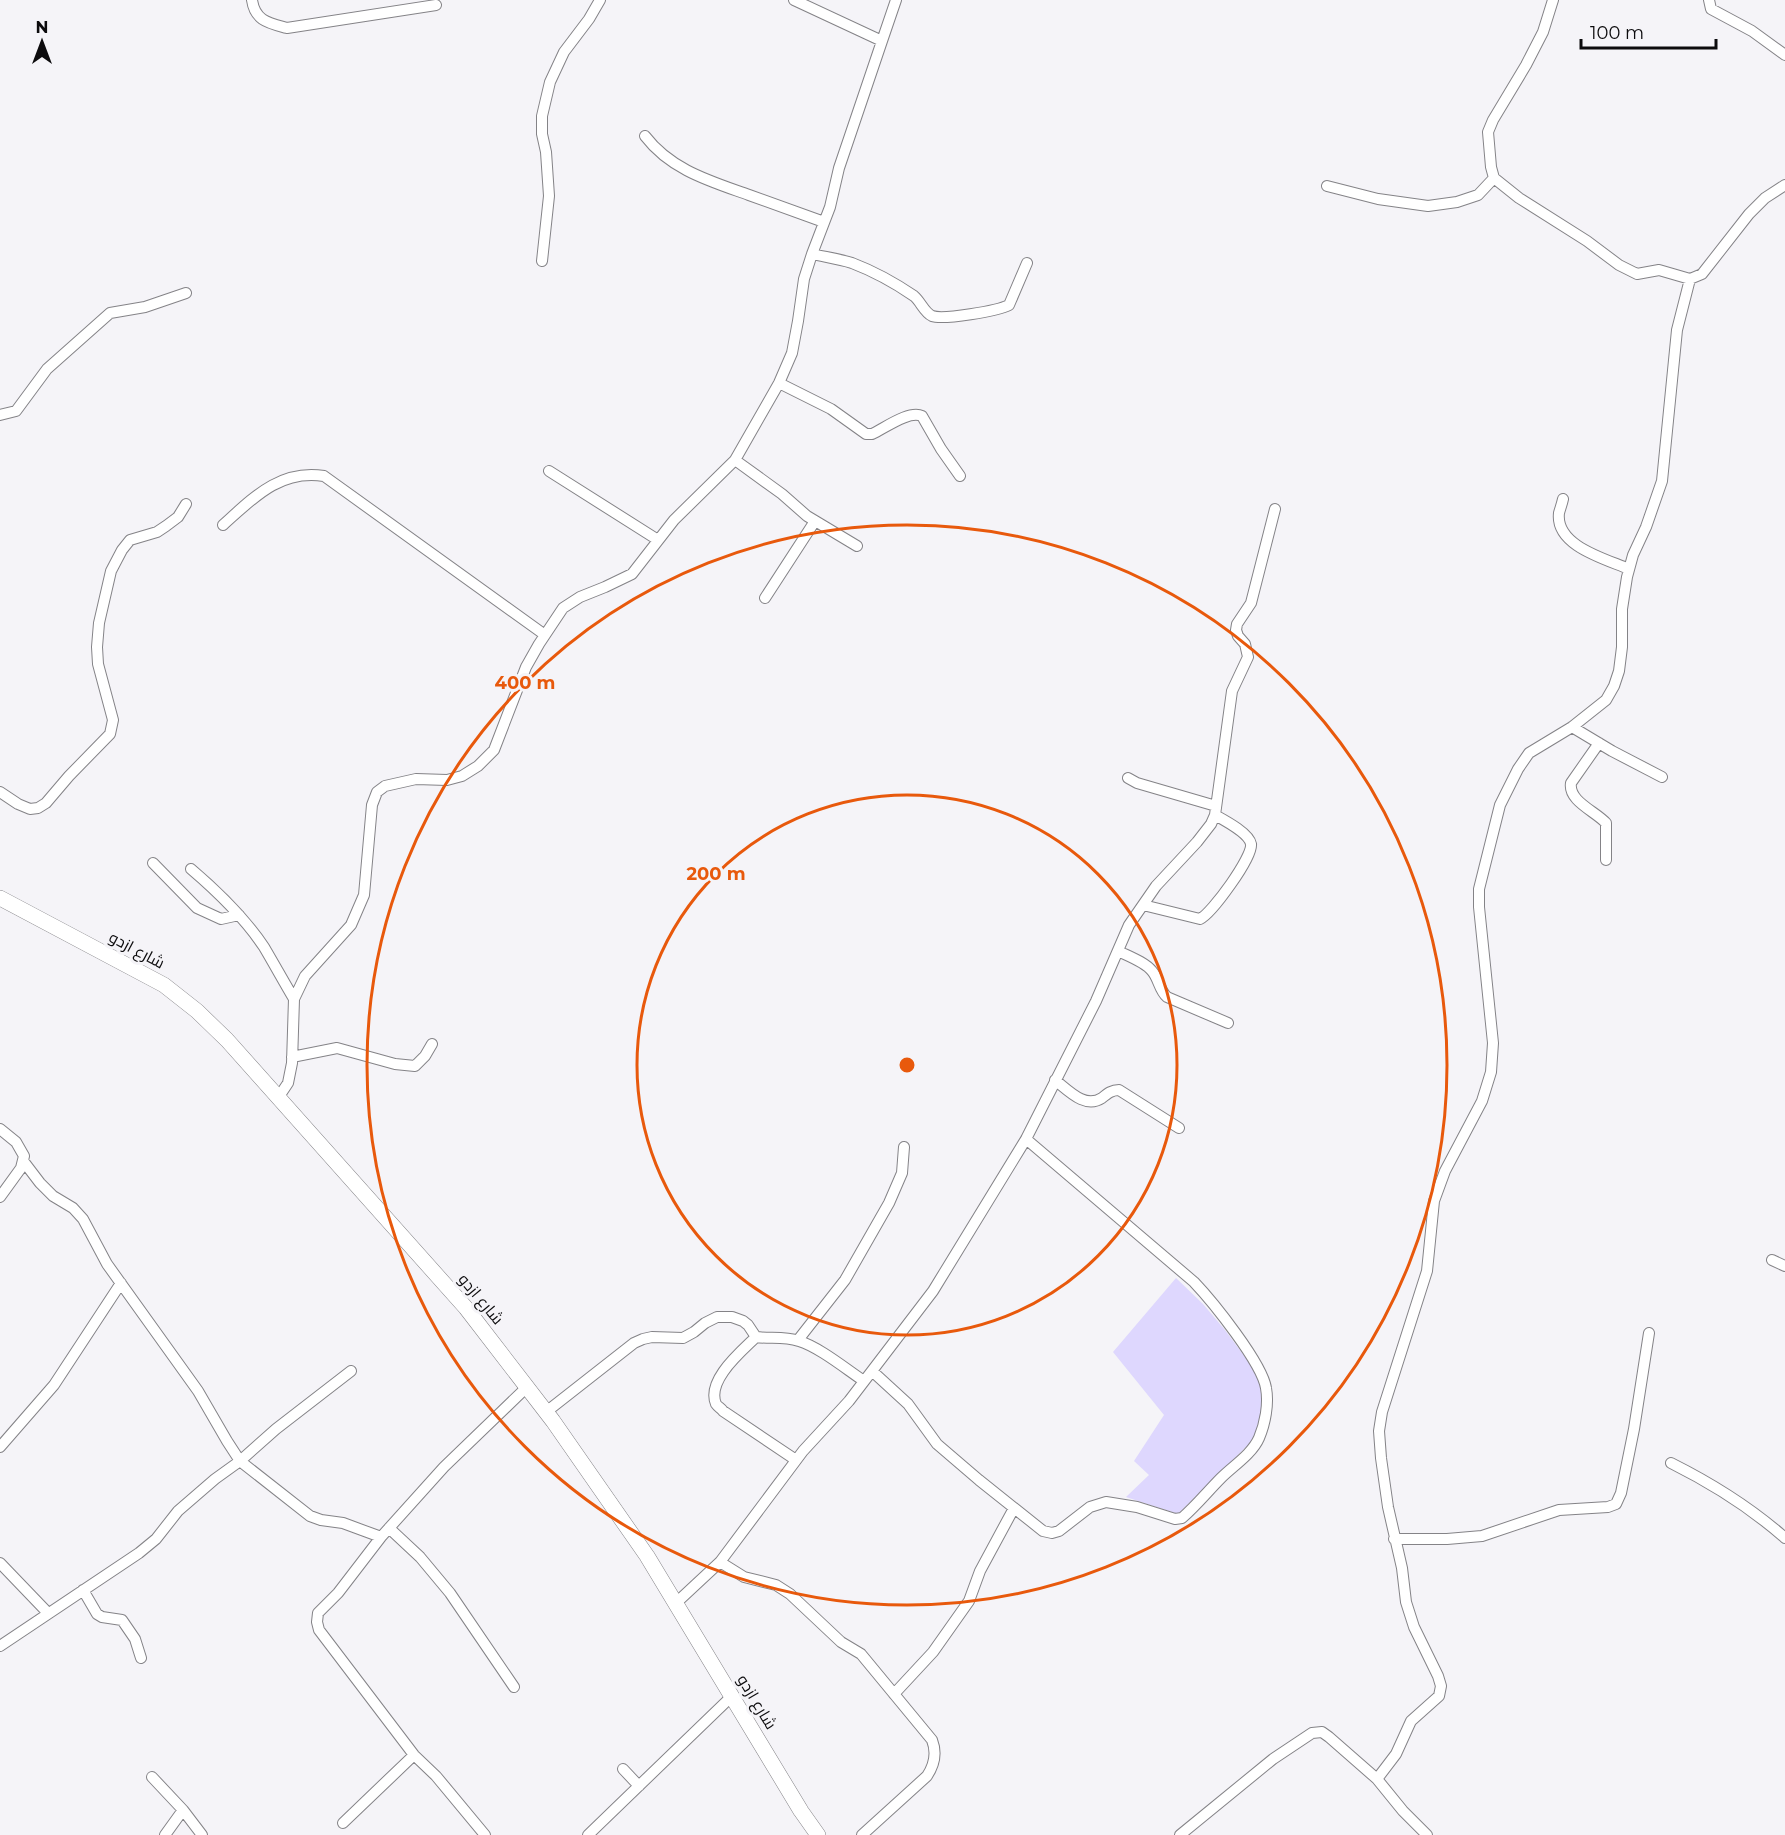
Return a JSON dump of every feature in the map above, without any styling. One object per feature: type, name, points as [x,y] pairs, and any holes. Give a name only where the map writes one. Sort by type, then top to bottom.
[{"type":"street","points":[[252,0],[254,11],[267,23],[287,28],[436,5]]},
{"type":"street","points":[[542,261],[549,196],[542,116],[550,82],[564,52],[600,0]]},
{"type":"street","points":[[794,0],[882,41]]},
{"type":"street","points":[[278,1098],[288,1083],[292,1056],[294,999],[305,976],[351,925],[364,895],[372,805],[377,792],[385,786],[416,778],[447,780],[462,776],[478,766],[494,750],[526,667],[563,608],[571,601],[632,574],[674,520],[735,460],[779,383],[792,353],[804,279],[830,207],[839,168],[896,0]]},
{"type":"street","points":[[1553,0],[1543,33],[1488,132],[1494,177],[1519,198],[1587,241],[1618,265],[1637,274],[1659,270],[1690,279],[1702,274],[1749,214],[1765,198],[1785,186]]},
{"type":"street","points":[[1709,0],[1711,9],[1752,31],[1785,55]]},
{"type":"street","points":[[645,136],[656,150],[679,167],[824,222]]},
{"type":"street","points":[[1327,186],[1378,199],[1428,206],[1457,202],[1478,195],[1494,177]]},
{"type":"street","points":[[812,254],[852,263],[889,281],[916,298],[926,312],[938,318],[991,311],[1009,305],[1027,263]]},
{"type":"street","points":[[1377,1779],[1396,1754],[1411,1721],[1439,1696],[1441,1686],[1414,1628],[1406,1602],[1402,1568],[1388,1508],[1379,1431],[1382,1412],[1427,1271],[1434,1201],[1445,1171],[1482,1101],[1491,1072],[1493,1043],[1479,889],[1500,805],[1518,769],[1529,753],[1572,727],[1606,700],[1614,686],[1620,659],[1622,609],[1629,569],[1662,481],[1677,330],[1690,279]]},
{"type":"street","points":[[0,415],[16,411],[47,369],[110,312],[145,308],[186,293]]},
{"type":"street","points":[[779,383],[831,409],[866,434],[872,434],[909,415],[922,416],[960,476]]},
{"type":"street","points":[[735,460],[782,494],[807,516],[857,546]]},
{"type":"street","points":[[549,471],[658,540]]},
{"type":"street","points":[[223,525],[253,497],[276,482],[300,475],[324,476],[545,635]]},
{"type":"street","points":[[1563,499],[1559,514],[1560,526],[1566,537],[1576,546],[1629,569]]},
{"type":"street","points":[[0,792],[18,804],[30,809],[38,808],[46,803],[110,734],[113,720],[98,664],[97,647],[99,623],[111,571],[130,540],[157,532],[178,517],[186,504]]},
{"type":"street","points":[[675,1603],[720,1562],[803,1451],[829,1424],[864,1381],[933,1291],[1026,1139],[1096,1000],[1129,925],[1156,886],[1211,824],[1216,811],[1232,691],[1248,657],[1245,644],[1236,630],[1237,624],[1251,603],[1275,509]]},
{"type":"street","points":[[765,598],[815,521]]},
{"type":"street","points":[[1572,727],[1662,777]]},
{"type":"street","points":[[1599,743],[1571,783],[1571,791],[1575,798],[1606,823],[1606,860]]},
{"type":"street","points":[[1128,777],[1137,783],[1216,811],[1248,837],[1251,844],[1249,856],[1217,903],[1207,915],[1200,919],[1143,905]]},
{"type":"street","points":[[153,863],[197,908],[221,919],[239,915]]},
{"type":"street","points":[[191,869],[239,915],[262,945],[294,999]]},
{"type":"street","name":"شارع ازدو","points":[[0,898],[164,985],[197,1011],[227,1040],[466,1308],[546,1412],[647,1556],[818,1835]]},
{"type":"street","points":[[1118,951],[1147,966],[1153,972],[1162,993],[1167,997],[1228,1023]]},
{"type":"street","points":[[292,1056],[337,1048],[395,1064],[415,1066],[432,1044]]},
{"type":"street","points":[[1056,1080],[1085,1102],[1096,1102],[1111,1091],[1119,1090],[1179,1128]]},
{"type":"street","points":[[0,1129],[16,1142],[22,1151],[24,1162],[53,1196],[73,1208],[83,1219],[107,1264],[198,1391],[240,1461],[310,1516],[343,1523],[381,1537]]},
{"type":"street","points":[[872,1371],[908,1404],[937,1444],[1042,1531],[1052,1533],[1066,1527],[1076,1516],[1090,1507],[1107,1502],[1137,1507],[1175,1519],[1182,1518],[1253,1448],[1259,1438],[1267,1406],[1266,1388],[1260,1369],[1207,1296],[1194,1282],[1026,1139]]},
{"type":"street","points":[[798,1340],[845,1280],[889,1203],[902,1173],[903,1148]]},
{"type":"street","points":[[0,1197],[24,1162]]},
{"type":"street","points":[[1772,1260],[1785,1266]]},
{"type":"street","points":[[0,1448],[54,1385],[121,1283]]},
{"type":"street","points":[[546,1412],[634,1342],[652,1337],[683,1338],[717,1317],[732,1317],[743,1321],[756,1337]]},
{"type":"street","points":[[1394,1539],[1482,1536],[1559,1510],[1608,1507],[1616,1504],[1621,1493],[1634,1429],[1649,1333]]},
{"type":"street","points":[[796,1460],[723,1411],[717,1404],[718,1380],[729,1364],[756,1337],[776,1336],[798,1340],[809,1345],[864,1381]]},
{"type":"street","points":[[0,1646],[139,1553],[156,1539],[178,1511],[215,1479],[351,1371]]},
{"type":"street","points":[[485,1835],[436,1776],[414,1755],[319,1630],[317,1622],[318,1613],[338,1593],[389,1528],[444,1467],[527,1387]]},
{"type":"street","points":[[1671,1463],[1707,1481],[1752,1511],[1785,1538]]},
{"type":"street","points":[[894,1694],[933,1652],[969,1601],[980,1571],[1014,1509]]},
{"type":"street","points":[[389,1528],[420,1557],[450,1593],[514,1687]]},
{"type":"street","points":[[720,1562],[744,1577],[776,1585],[790,1594],[841,1642],[861,1653],[932,1740],[935,1749],[933,1767],[927,1776],[862,1835]]},
{"type":"street","points":[[0,1563],[48,1613]]},
{"type":"street","points":[[82,1590],[97,1614],[122,1620],[135,1640],[141,1658]]},
{"type":"street","points":[[588,1835],[732,1696]]},
{"type":"street","points":[[1180,1835],[1273,1759],[1312,1733],[1322,1732],[1377,1779],[1403,1811],[1427,1835]]},
{"type":"street","points":[[343,1823],[414,1755]]},
{"type":"street","points":[[623,1769],[639,1786]]},
{"type":"street","points":[[152,1777],[183,1810],[202,1835]]},
{"type":"street","points":[[165,1835],[183,1810]]},
{"type":"shaded area","points":[[1176,1278],[1203,1304],[1256,1372],[1261,1385],[1262,1408],[1254,1439],[1178,1514],[1126,1497],[1149,1475],[1134,1461],[1164,1415],[1113,1352]]}]
